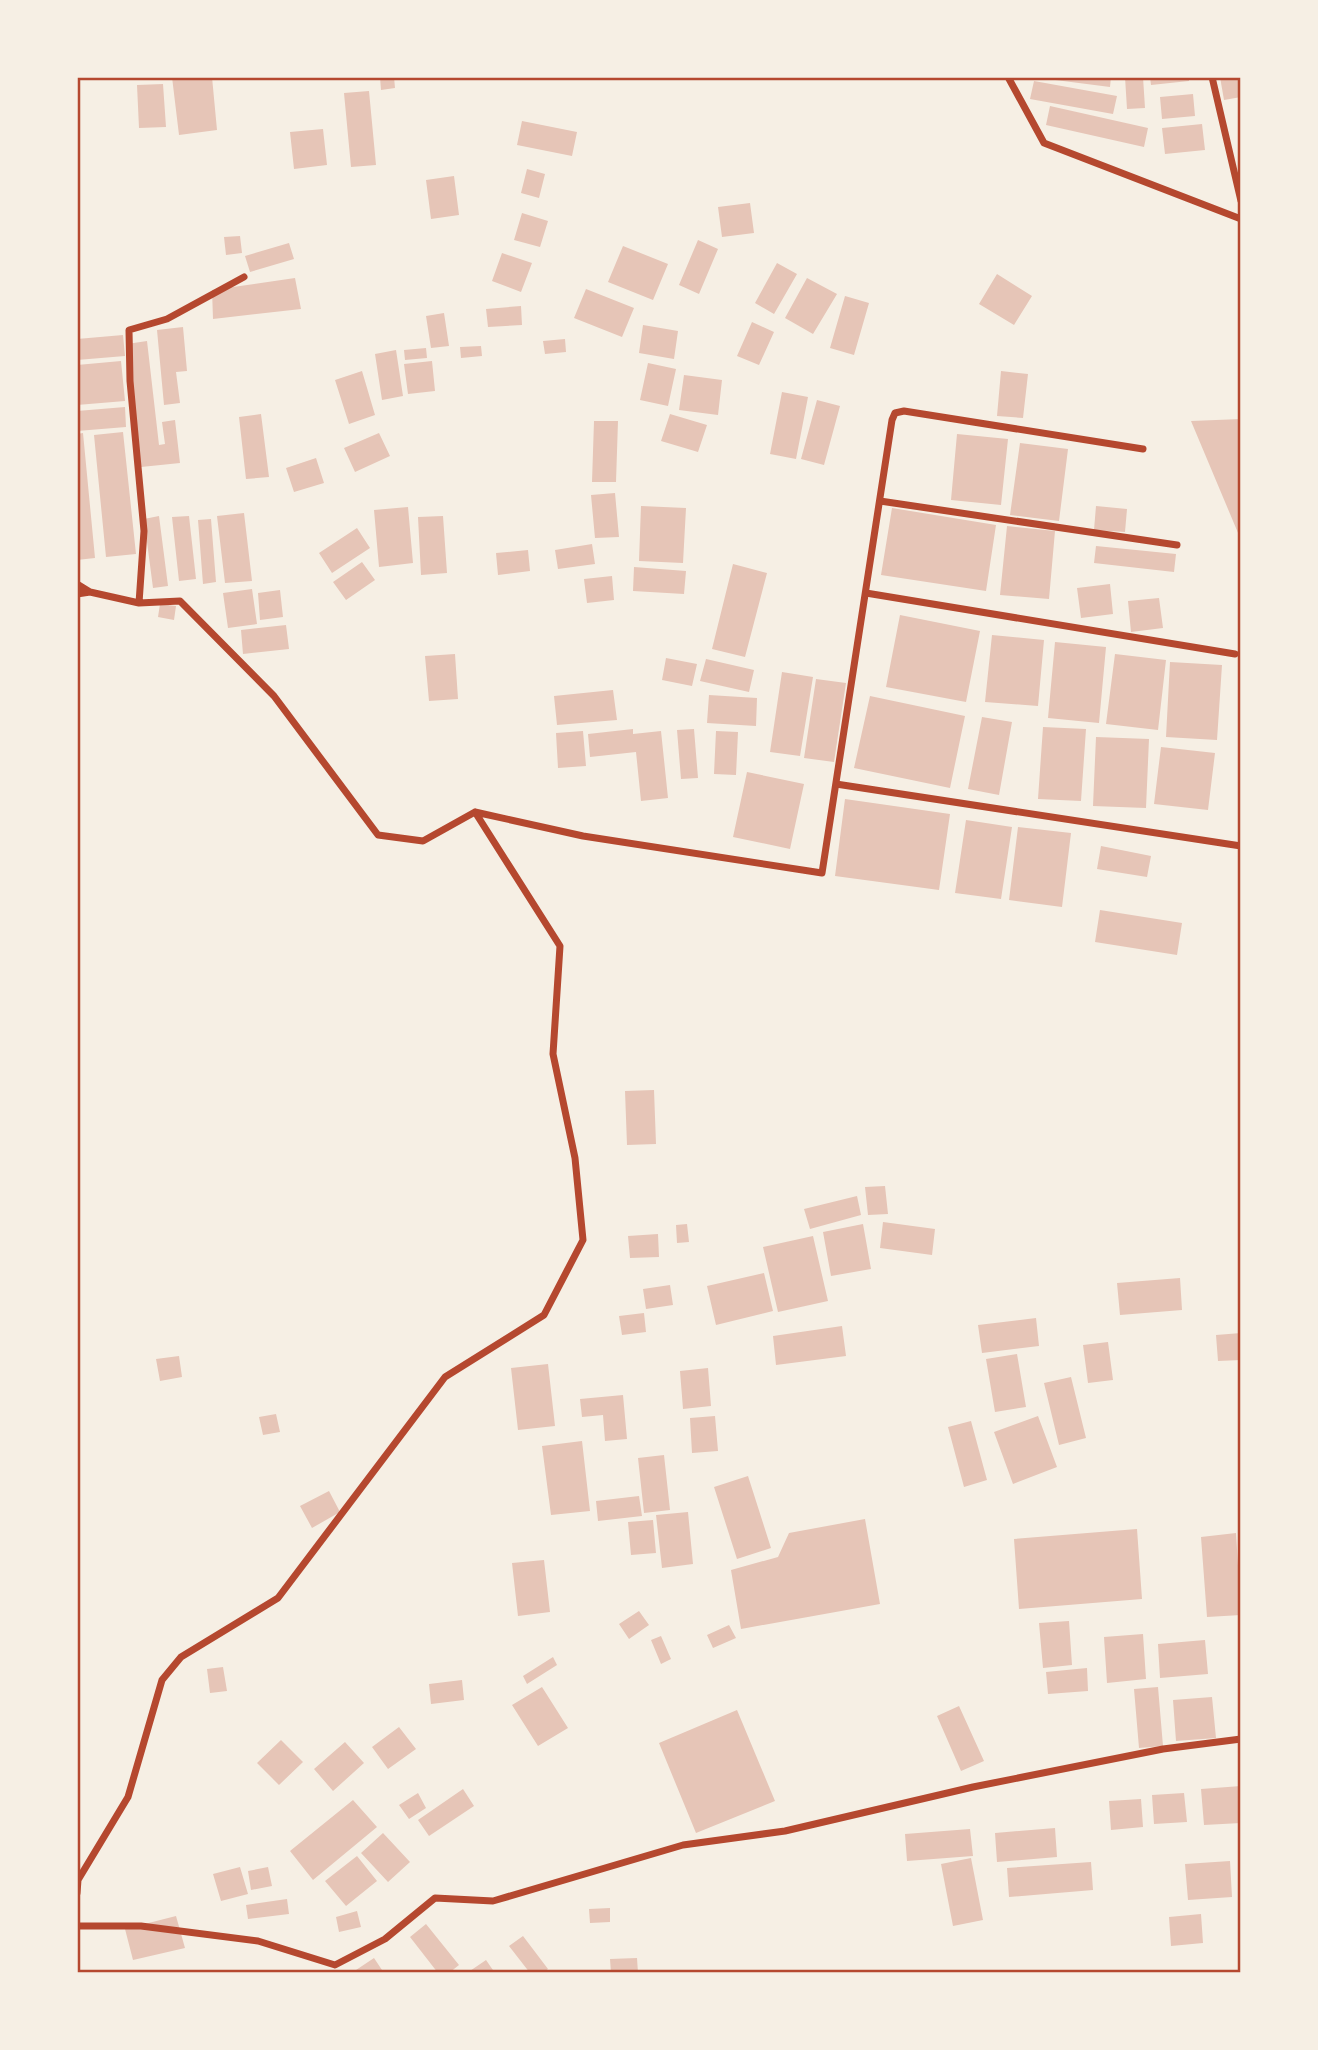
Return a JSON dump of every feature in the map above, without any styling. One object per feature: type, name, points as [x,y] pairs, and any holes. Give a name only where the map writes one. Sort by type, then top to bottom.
[{"type":"street","points":[[1008,77],[1044,143],[1241,219]]},
{"type":"street","points":[[1212,77],[1241,201]]},
{"type":"street","points":[[139,603],[144,531],[130,381],[129,330],[167,318],[244,277]]},
{"type":"street","points":[[77,584],[90,592],[139,603],[180,601],[274,696],[378,835],[424,841],[475,812],[583,836],[822,873],[895,413],[904,411],[1143,449]]},
{"type":"street","points":[[880,501],[1177,545]]},
{"type":"street","points":[[77,594],[90,592]]},
{"type":"street","points":[[866,593],[1235,654]]},
{"type":"street","points":[[836,784],[1241,846]]},
{"type":"street","points":[[77,1894],[78,1880],[128,1797],[162,1680],[181,1657],[278,1598],[445,1377],[544,1315],[583,1240],[575,1158],[553,1054],[560,946],[475,812]]},
{"type":"street","points":[[335,1965],[384,1939],[435,1898],[493,1901],[683,1845],[785,1831],[1041,1773],[1163,1749],[1241,1740]]},
{"type":"street","points":[[77,1926],[141,1926],[258,1941],[335,1965],[340,1973]]},
{"type":"building","points":[[172,77],[212,77],[217,130],[179,135]]},
{"type":"building","points":[[380,77],[394,77],[395,88],[381,90]]},
{"type":"building","points":[[1032,77],[1111,77],[1110,87]]},
{"type":"building","points":[[1125,77],[1143,77],[1145,108],[1127,109]]},
{"type":"building","points":[[1150,77],[1189,77],[1189,81],[1151,85]]},
{"type":"building","points":[[1220,77],[1241,77],[1241,97],[1224,100]]},
{"type":"building","points":[[1034,81],[1117,96],[1113,114],[1030,99]]},
{"type":"building","points":[[163,84],[166,127],[139,128],[137,85]]},
{"type":"building","points":[[369,91],[376,165],[351,167],[344,93]]},
{"type":"building","points":[[1193,94],[1195,116],[1162,119],[1160,97]]},
{"type":"building","points":[[1050,106],[1148,128],[1144,147],[1046,125]]},
{"type":"building","points":[[522,121],[577,132],[572,156],[517,145]]},
{"type":"building","points":[[1202,124],[1205,150],[1165,154],[1162,128]]},
{"type":"building","points":[[323,129],[327,165],[294,169],[290,132]]},
{"type":"building","points":[[527,169],[545,174],[539,198],[521,193]]},
{"type":"building","points":[[454,176],[459,215],[431,219],[426,180]]},
{"type":"building","points":[[750,203],[754,233],[722,237],[718,207]]},
{"type":"building","points":[[522,213],[548,221],[540,247],[514,240]]},
{"type":"building","points":[[240,236],[242,253],[226,255],[224,237]]},
{"type":"building","points":[[698,240],[718,249],[699,294],[679,285]]},
{"type":"building","points":[[289,243],[294,259],[250,272],[245,256]]},
{"type":"building","points":[[623,246],[668,264],[653,300],[608,282]]},
{"type":"building","points":[[502,253],[532,263],[521,292],[492,281]]},
{"type":"building","points":[[777,263],[797,274],[774,314],[755,303]]},
{"type":"building","points":[[997,274],[1032,296],[1014,325],[979,304]]},
{"type":"building","points":[[295,278],[301,309],[213,319],[212,290]]},
{"type":"building","points":[[807,278],[837,294],[813,334],[785,318]]},
{"type":"building","points":[[586,289],[634,308],[622,337],[574,318]]},
{"type":"building","points":[[845,296],[869,303],[854,355],[830,348]]},
{"type":"building","points":[[521,306],[522,325],[488,327],[486,309]]},
{"type":"building","points":[[444,313],[449,346],[431,348],[426,316]]},
{"type":"building","points":[[752,322],[774,332],[759,365],[737,356]]},
{"type":"building","points":[[643,325],[678,331],[674,359],[639,353]]},
{"type":"building","points":[[183,327],[187,371],[176,372],[180,403],[164,405],[157,330]]},
{"type":"building","points":[[123,335],[125,356],[77,360],[77,339]]},
{"type":"building","points":[[565,339],[566,352],[545,354],[543,341]]},
{"type":"building","points":[[147,341],[159,445],[165,444],[162,422],[175,420],[180,463],[141,467],[127,344]]},
{"type":"building","points":[[481,346],[482,356],[461,358],[460,347]]},
{"type":"building","points":[[426,348],[427,358],[405,360],[404,350]]},
{"type":"building","points":[[396,350],[403,396],[382,400],[375,354]]},
{"type":"building","points":[[121,361],[125,401],[77,405],[77,365]]},
{"type":"building","points":[[432,361],[435,391],[408,394],[404,364]]},
{"type":"building","points":[[648,363],[676,369],[668,406],[640,400]]},
{"type":"building","points":[[362,371],[375,415],[349,424],[335,380]]},
{"type":"building","points":[[1001,371],[1028,374],[1023,418],[997,416]]},
{"type":"building","points":[[684,375],[722,380],[718,415],[679,410]]},
{"type":"building","points":[[782,392],[808,397],[796,459],[770,454]]},
{"type":"building","points":[[817,400],[840,406],[824,465],[801,459]]},
{"type":"building","points":[[125,407],[126,427],[77,431],[77,411]]},
{"type":"building","points":[[261,414],[269,477],[246,479],[239,417]]},
{"type":"building","points":[[670,414],[707,425],[698,452],[661,441]]},
{"type":"building","points":[[1241,419],[1241,540],[1191,421]]},
{"type":"building","points":[[594,421],[618,421],[616,482],[592,482]]},
{"type":"building","points":[[123,432],[136,554],[106,557],[94,435]]},
{"type":"building","points":[[83,433],[95,558],[77,560],[77,434]]},
{"type":"building","points":[[379,433],[390,456],[355,472],[344,448]]},
{"type":"building","points":[[957,434],[1008,439],[1001,505],[951,500]]},
{"type":"building","points":[[1020,443],[1068,449],[1059,521],[1010,515]]},
{"type":"building","points":[[316,458],[324,483],[294,492],[286,468]]},
{"type":"building","points":[[615,493],[619,537],[595,538],[591,495]]},
{"type":"building","points":[[641,506],[686,508],[683,563],[639,561]]},
{"type":"building","points":[[1096,506],[1127,509],[1125,532],[1094,530]]},
{"type":"building","points":[[408,507],[413,563],[379,567],[374,510]]},
{"type":"building","points":[[892,508],[996,525],[986,591],[881,575]]},
{"type":"building","points":[[244,513],[252,581],[225,583],[217,516]]},
{"type":"building","points":[[159,516],[168,586],[153,588],[144,519]]},
{"type":"building","points":[[189,516],[196,579],[179,581],[172,517]]},
{"type":"building","points":[[443,516],[447,573],[421,575],[418,517]]},
{"type":"building","points":[[211,519],[216,582],[203,584],[198,520]]},
{"type":"building","points":[[1007,526],[1055,531],[1049,599],[1000,595]]},
{"type":"building","points":[[357,528],[370,548],[332,573],[319,553]]},
{"type":"building","points":[[592,544],[595,564],[558,569],[555,550]]},
{"type":"building","points":[[1096,546],[1176,554],[1174,572],[1094,563]]},
{"type":"building","points":[[528,550],[530,571],[498,575],[496,553]]},
{"type":"building","points":[[362,562],[375,580],[346,600],[333,582]]},
{"type":"building","points":[[733,564],[767,573],[745,657],[712,649]]},
{"type":"building","points":[[634,567],[686,571],[684,594],[633,591]]},
{"type":"building","points":[[612,576],[614,600],[587,603],[584,579]]},
{"type":"building","points":[[1110,584],[1113,614],[1081,618],[1077,588]]},
{"type":"building","points":[[252,589],[257,624],[228,628],[223,593]]},
{"type":"building","points":[[280,590],[283,617],[260,620],[258,593]]},
{"type":"building","points":[[1159,598],[1163,628],[1131,632],[1128,601]]},
{"type":"building","points":[[160,604],[176,606],[174,620],[158,617]]},
{"type":"building","points":[[900,615],[980,631],[966,702],[886,687]]},
{"type":"building","points":[[286,625],[289,649],[243,654],[241,630]]},
{"type":"building","points":[[992,635],[1044,640],[1038,706],[985,702]]},
{"type":"building","points":[[1055,642],[1106,647],[1099,723],[1048,718]]},
{"type":"building","points":[[455,654],[458,699],[429,701],[425,656]]},
{"type":"building","points":[[1115,654],[1166,660],[1158,730],[1106,724]]},
{"type":"building","points":[[666,658],[697,664],[692,686],[662,680]]},
{"type":"building","points":[[706,659],[754,670],[749,692],[700,681]]},
{"type":"building","points":[[1170,662],[1222,665],[1217,740],[1166,737]]},
{"type":"building","points":[[782,672],[813,677],[800,756],[770,752]]},
{"type":"building","points":[[816,679],[846,683],[834,762],[804,758]]},
{"type":"building","points":[[613,690],[617,720],[557,725],[554,696]]},
{"type":"building","points":[[709,695],[757,698],[756,726],[707,723]]},
{"type":"building","points":[[870,696],[965,716],[950,788],[854,768]]},
{"type":"building","points":[[982,717],[1012,722],[999,795],[968,789]]},
{"type":"building","points":[[1043,727],[1086,729],[1081,801],[1038,799]]},
{"type":"building","points":[[633,729],[633,734],[661,731],[668,798],[641,801],[636,752],[590,757],[588,734]]},
{"type":"building","points":[[694,729],[698,778],[681,779],[677,730]]},
{"type":"building","points":[[583,731],[586,766],[558,768],[556,733]]},
{"type":"building","points":[[716,731],[738,732],[736,775],[714,774]]},
{"type":"building","points":[[1096,737],[1149,739],[1146,808],[1093,806]]},
{"type":"building","points":[[1161,747],[1215,753],[1208,810],[1154,804]]},
{"type":"building","points":[[747,772],[804,784],[790,849],[733,837]]},
{"type":"building","points":[[845,799],[950,814],[939,890],[835,876]]},
{"type":"building","points":[[966,820],[1012,827],[1001,899],[955,893]]},
{"type":"building","points":[[1018,827],[1071,833],[1062,907],[1009,900]]},
{"type":"building","points":[[1101,846],[1151,856],[1147,877],[1097,869]]},
{"type":"building","points":[[1100,910],[1182,923],[1177,955],[1095,942]]},
{"type":"building","points":[[654,1090],[656,1144],[627,1145],[625,1091]]},
{"type":"building","points":[[885,1186],[888,1214],[868,1215],[865,1187]]},
{"type":"building","points":[[857,1196],[861,1215],[810,1229],[804,1209]]},
{"type":"building","points":[[883,1222],[935,1229],[932,1255],[880,1248]]},
{"type":"building","points":[[687,1224],[689,1242],[677,1243],[676,1225]]},
{"type":"building","points":[[863,1224],[871,1269],[831,1276],[823,1232]]},
{"type":"building","points":[[658,1234],[659,1257],[630,1258],[628,1236]]},
{"type":"building","points":[[813,1236],[828,1301],[778,1312],[763,1247]]},
{"type":"building","points":[[764,1273],[773,1311],[716,1325],[707,1286]]},
{"type":"building","points":[[1180,1278],[1182,1310],[1120,1315],[1117,1283]]},
{"type":"building","points":[[670,1285],[673,1305],[646,1309],[643,1289]]},
{"type":"building","points":[[644,1313],[646,1332],[622,1335],[619,1316]]},
{"type":"building","points":[[1036,1318],[1039,1346],[982,1353],[978,1325]]},
{"type":"building","points":[[842,1326],[846,1356],[776,1365],[773,1336]]},
{"type":"building","points":[[1241,1333],[1241,1360],[1218,1361],[1216,1335]]},
{"type":"building","points":[[1108,1342],[1113,1380],[1088,1383],[1083,1345]]},
{"type":"building","points":[[1017,1354],[1026,1407],[995,1412],[986,1359]]},
{"type":"building","points":[[179,1356],[182,1377],[160,1381],[156,1359]]},
{"type":"building","points":[[548,1364],[555,1426],[518,1430],[511,1368]]},
{"type":"building","points":[[708,1368],[711,1406],[683,1409],[680,1371]]},
{"type":"building","points":[[1071,1377],[1086,1438],[1059,1445],[1044,1383]]},
{"type":"building","points":[[623,1395],[627,1439],[605,1441],[603,1415],[582,1417],[580,1399]]},
{"type":"building","points":[[276,1414],[280,1432],[263,1435],[259,1417]]},
{"type":"building","points":[[715,1416],[718,1451],[692,1453],[690,1418]]},
{"type":"building","points":[[1038,1416],[1057,1467],[1013,1484],[994,1432]]},
{"type":"building","points":[[971,1421],[987,1480],[964,1487],[948,1427]]},
{"type":"building","points":[[582,1441],[590,1511],[551,1515],[542,1446]]},
{"type":"building","points":[[664,1455],[670,1510],[644,1513],[638,1458]]},
{"type":"building","points":[[748,1476],[771,1548],[737,1559],[714,1487]]},
{"type":"building","points":[[329,1491],[340,1512],[312,1528],[300,1506]]},
{"type":"building","points":[[639,1496],[642,1516],[598,1521],[596,1501]]},
{"type":"building","points":[[688,1512],[693,1564],[662,1568],[656,1515]]},
{"type":"building","points":[[865,1519],[880,1604],[741,1629],[731,1570],[778,1557],[789,1533]]},
{"type":"building","points":[[653,1520],[656,1553],[631,1555],[628,1522]]},
{"type":"building","points":[[1137,1529],[1142,1599],[1019,1609],[1014,1539]]},
{"type":"building","points":[[1236,1533],[1241,1615],[1207,1617],[1201,1537]]},
{"type":"building","points":[[544,1560],[550,1612],[518,1616],[512,1563]]},
{"type":"building","points":[[639,1611],[649,1625],[629,1639],[619,1624]]},
{"type":"building","points":[[1069,1621],[1072,1665],[1043,1668],[1039,1623]]},
{"type":"building","points":[[729,1625],[736,1638],[713,1648],[707,1635]]},
{"type":"building","points":[[1143,1634],[1146,1679],[1107,1683],[1104,1637]]},
{"type":"building","points":[[661,1636],[671,1659],[661,1664],[651,1640]]},
{"type":"building","points":[[1205,1640],[1208,1674],[1160,1678],[1158,1644]]},
{"type":"building","points":[[553,1657],[557,1665],[527,1684],[523,1676]]},
{"type":"building","points":[[223,1667],[227,1691],[210,1693],[207,1669]]},
{"type":"building","points":[[1087,1668],[1088,1691],[1048,1694],[1046,1672]]},
{"type":"building","points":[[462,1680],[464,1700],[431,1704],[429,1684]]},
{"type":"building","points":[[542,1687],[568,1728],[538,1746],[512,1705]]},
{"type":"building","points":[[1158,1687],[1163,1746],[1139,1748],[1134,1689]]},
{"type":"building","points":[[1212,1697],[1216,1738],[1176,1741],[1173,1700]]},
{"type":"building","points":[[959,1706],[984,1761],[961,1771],[937,1716]]},
{"type":"building","points":[[737,1710],[775,1801],[696,1833],[659,1743]]},
{"type":"building","points":[[399,1727],[416,1749],[388,1769],[372,1747]]},
{"type":"building","points":[[281,1740],[303,1762],[279,1785],[257,1763]]},
{"type":"building","points":[[345,1742],[364,1763],[333,1791],[314,1769]]},
{"type":"building","points":[[1241,1786],[1241,1823],[1204,1825],[1201,1789]]},
{"type":"building","points":[[463,1789],[474,1806],[429,1836],[418,1820]]},
{"type":"building","points":[[418,1793],[426,1808],[409,1819],[399,1805]]},
{"type":"building","points":[[1184,1793],[1187,1822],[1154,1824],[1152,1795]]},
{"type":"building","points":[[1141,1799],[1143,1827],[1111,1830],[1109,1801]]},
{"type":"building","points":[[353,1800],[377,1827],[313,1880],[290,1851]]},
{"type":"building","points":[[1055,1828],[1057,1857],[997,1862],[995,1833]]},
{"type":"building","points":[[970,1829],[973,1856],[907,1861],[905,1834]]},
{"type":"building","points":[[383,1833],[410,1862],[388,1882],[361,1853]]},
{"type":"building","points":[[357,1856],[377,1881],[346,1906],[325,1881]]},
{"type":"building","points":[[971,1858],[983,1920],[953,1926],[941,1864]]},
{"type":"building","points":[[1230,1861],[1232,1897],[1188,1900],[1185,1864]]},
{"type":"building","points":[[1091,1862],[1093,1890],[1009,1897],[1007,1868]]},
{"type":"building","points":[[240,1867],[248,1894],[221,1901],[213,1874]]},
{"type":"building","points":[[268,1867],[272,1886],[251,1890],[248,1871]]},
{"type":"building","points":[[287,1899],[289,1914],[248,1919],[246,1905]]},
{"type":"building","points":[[610,1908],[610,1922],[590,1923],[589,1909]]},
{"type":"building","points":[[357,1911],[361,1927],[339,1932],[336,1917]]},
{"type":"building","points":[[1201,1914],[1203,1943],[1171,1946],[1169,1917]]},
{"type":"building","points":[[176,1916],[185,1948],[133,1960],[125,1929]]},
{"type":"building","points":[[426,1924],[459,1965],[449,1973],[438,1973],[410,1937]]},
{"type":"building","points":[[523,1936],[548,1969],[543,1973],[530,1973],[509,1946]]},
{"type":"building","points":[[374,1958],[384,1973],[358,1973],[356,1970]]},
{"type":"building","points":[[637,1958],[638,1973],[611,1973],[610,1959]]},
{"type":"building","points":[[486,1960],[495,1973],[467,1973]]}]
